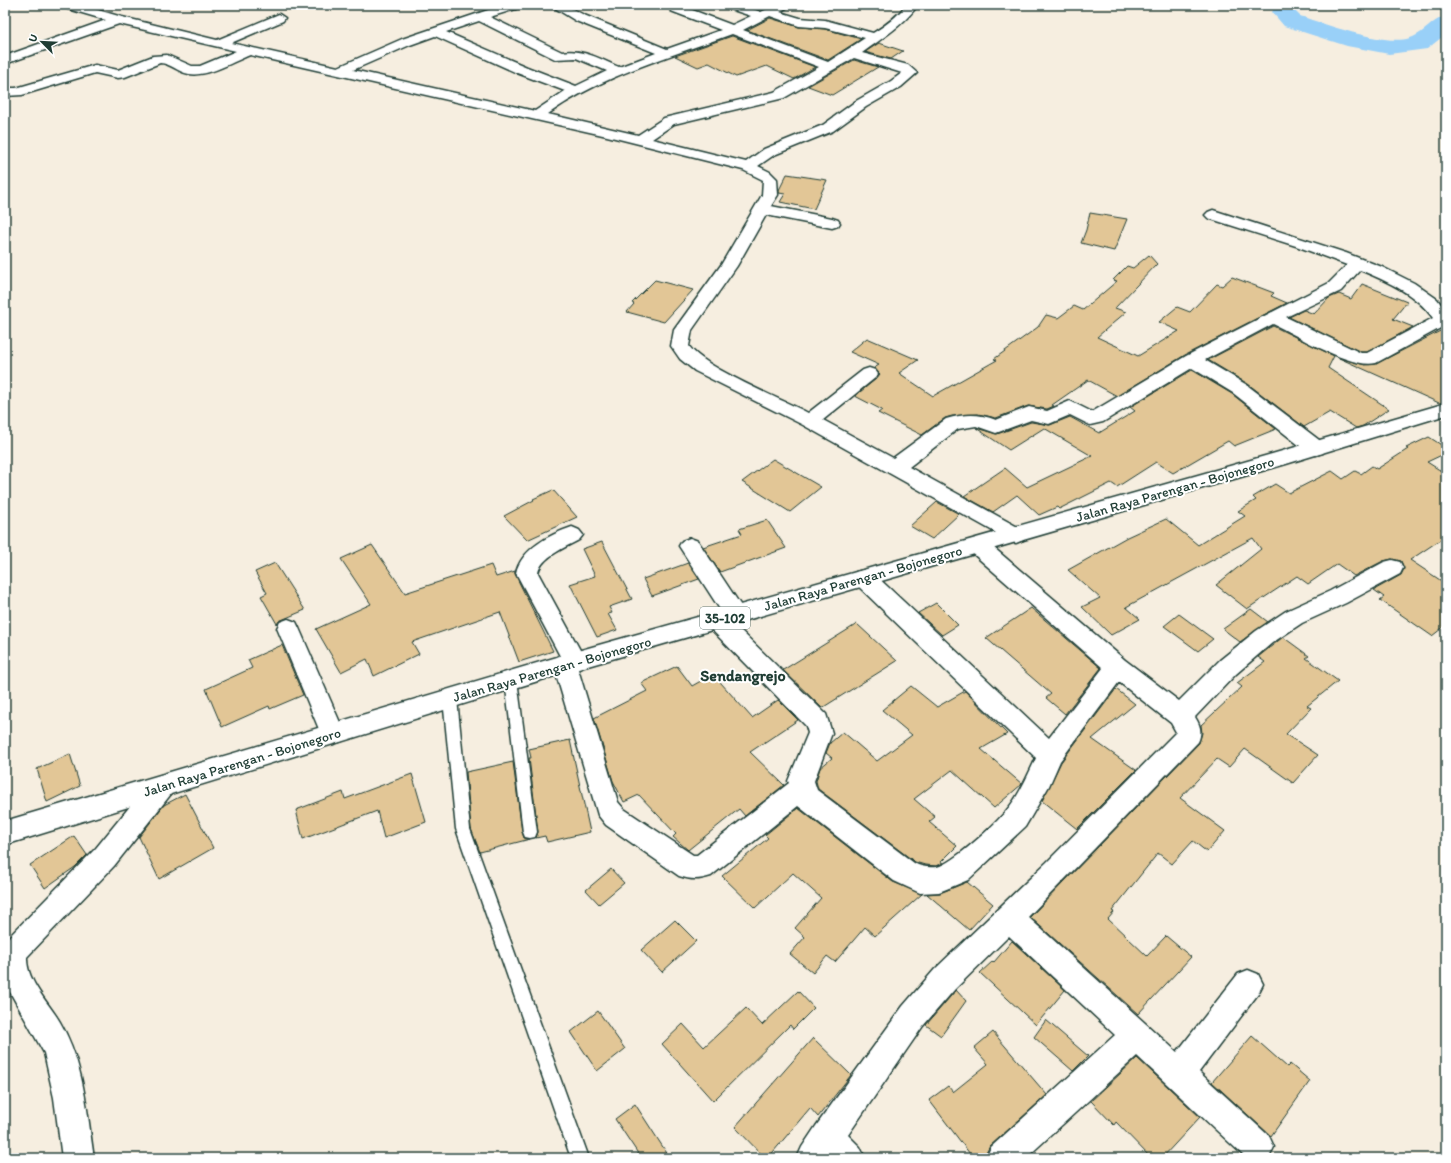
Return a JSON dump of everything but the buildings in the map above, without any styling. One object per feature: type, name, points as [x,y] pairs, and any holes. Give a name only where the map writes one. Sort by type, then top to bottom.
[{"type":"street","points":[[69,5],[118,20],[217,44],[641,140],[748,167],[770,179],[770,196],[729,266],[683,330],[680,346],[686,355],[701,367],[896,467],[1016,535]]},
{"type":"street","points":[[340,72],[376,54],[435,32],[516,5]]},
{"type":"street","points":[[556,5],[580,18],[666,53]]},
{"type":"street","points":[[731,5],[799,22],[825,24],[875,37]]},
{"type":"street","points":[[537,116],[575,90],[666,53],[730,30],[785,5]]},
{"type":"street","points":[[641,140],[669,121],[779,95],[852,54],[890,28],[912,5]]},
{"type":"street","points":[[661,14],[678,6],[730,30],[829,67]]},
{"type":"street","points":[[480,17],[560,56],[572,54],[579,55],[618,72]]},
{"type":"street","points":[[217,44],[279,18]]},
{"type":"street","points":[[5,60],[118,20]]},
{"type":"street","points":[[435,32],[522,70],[575,90]]},
{"type":"street","points":[[5,92],[17,92],[95,69],[118,74],[125,73],[158,60],[167,60],[190,70],[202,70],[248,51]]},
{"type":"street","points":[[748,167],[769,152],[828,128],[860,104],[896,84],[910,73],[903,68],[852,54]]},
{"type":"street","points":[[762,209],[832,223]]},
{"type":"street","points":[[1213,215],[1357,262],[1395,278],[1432,302],[1444,315],[1443,319],[1435,325],[1370,359],[1357,358],[1274,318]]},
{"type":"street","points":[[896,467],[953,423],[978,420],[996,427],[1029,413],[1049,418],[1070,407],[1093,419],[1192,360],[1335,287],[1357,262]]},
{"type":"street","points":[[1192,360],[1240,389],[1316,448]]},
{"type":"street","points":[[810,422],[869,374]]},
{"type":"street","name":"Jalan Raya Parengan - Bojonegoro","points":[[5,833],[511,680],[1016,535],[1446,409]]},
{"type":"street","points":[[572,535],[542,552],[530,561],[527,567],[527,572],[570,663],[607,807],[615,817],[689,867],[701,867],[802,788]]},
{"type":"street","points":[[690,546],[726,618],[817,721],[820,733],[801,781],[806,797],[904,872],[920,880],[939,878],[958,871],[1016,819],[1040,778],[1050,755],[1117,667]]},
{"type":"street","points":[[849,1158],[820,1147],[913,1016],[945,979],[1057,871],[1189,735],[1188,727],[1180,716],[1117,667],[978,546]]},
{"type":"street","points":[[1180,716],[1223,672],[1264,637],[1294,617],[1338,597],[1392,568]]},
{"type":"street","points":[[864,578],[1050,755]]},
{"type":"street","points":[[288,628],[333,734]]},
{"type":"street","points":[[78,1158],[64,1071],[52,1039],[26,996],[13,966],[13,956],[19,945],[105,857],[162,786]]},
{"type":"street","points":[[1009,918],[1258,1147]]},
{"type":"street","points":[[1179,1073],[1248,984]]},
{"type":"street","points":[[1002,1158],[1138,1036]]},
{"type":"lane","points":[[511,680],[530,832]]},
{"type":"lane","points":[[450,699],[463,829],[474,864],[490,901],[580,1158]]},
{"type":"waterway","points":[[1287,5],[1283,12],[1292,21],[1355,41],[1389,47],[1419,44],[1446,23]]},
{"type":"district","name":"Sendangrejo","points":[[743,675]]}]
